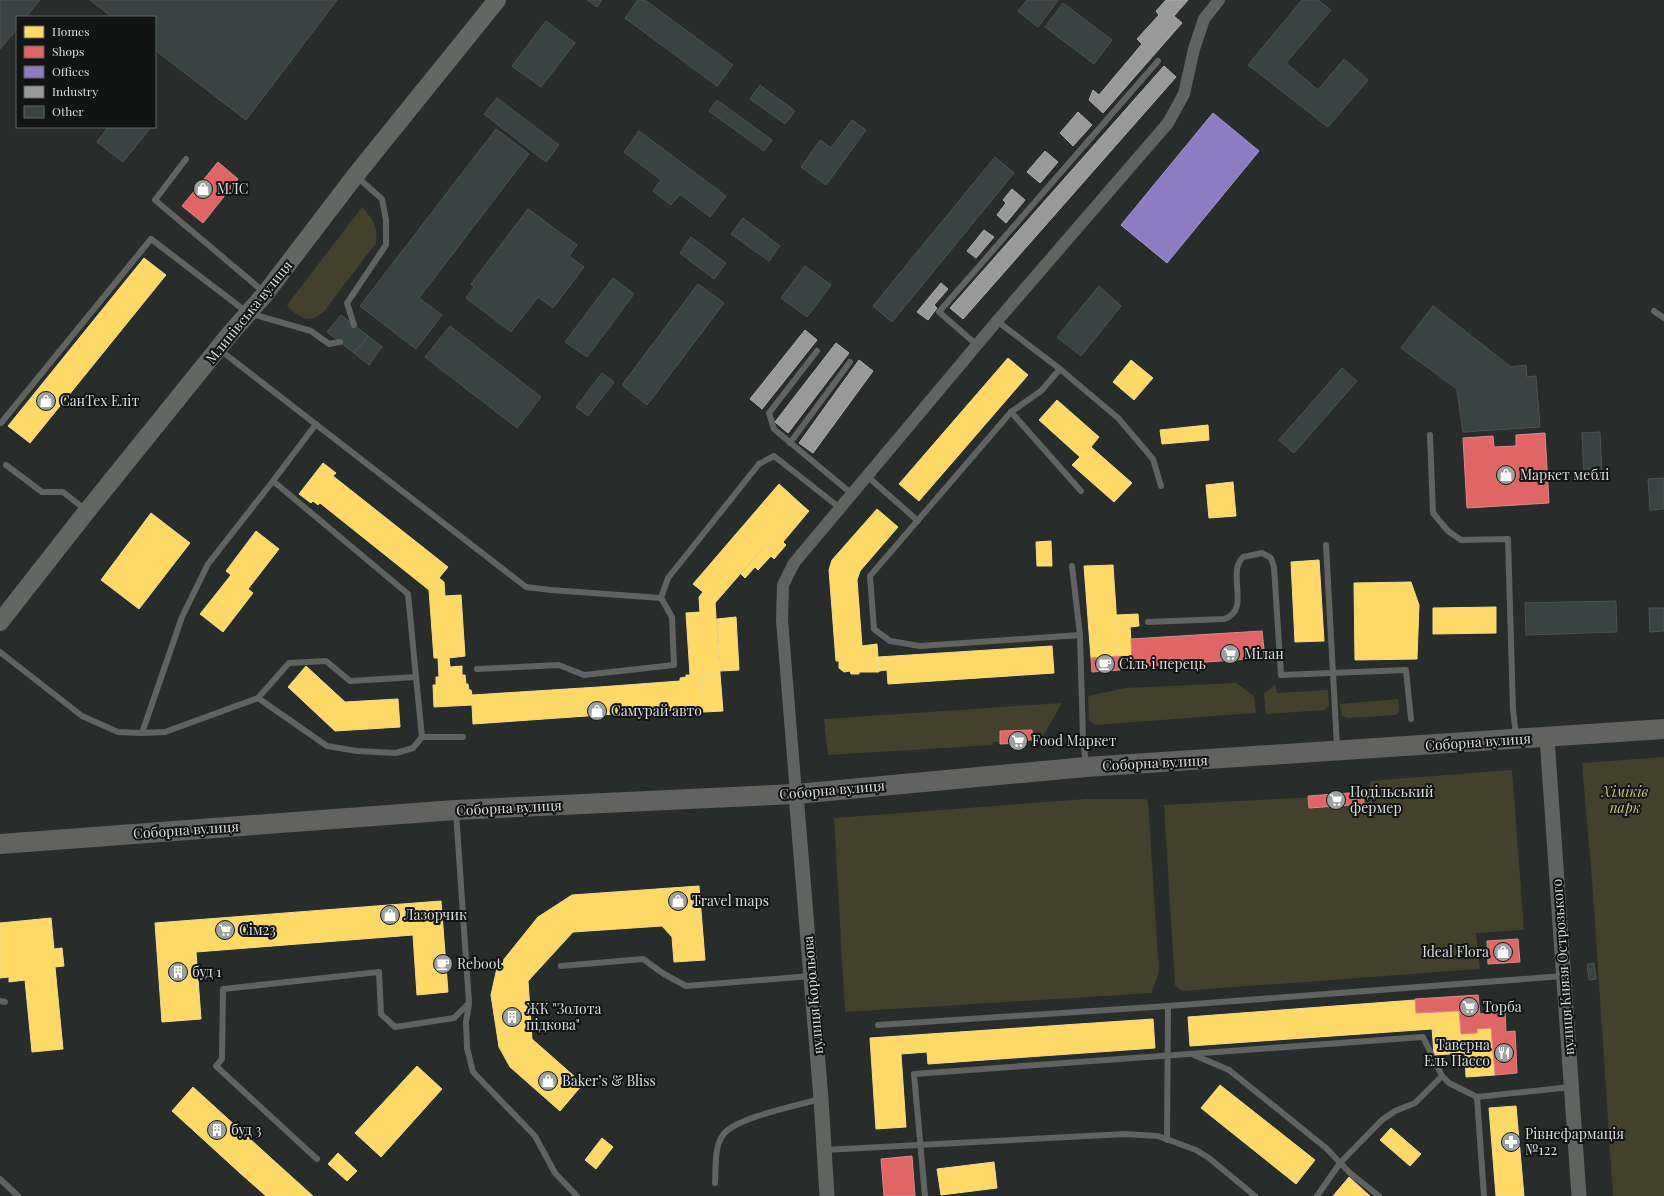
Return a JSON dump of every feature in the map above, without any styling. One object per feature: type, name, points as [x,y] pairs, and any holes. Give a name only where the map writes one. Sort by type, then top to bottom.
[{"type":"main road","name":"Млинівська вулиця","points":[[0,622],[87,511],[265,294],[355,176],[496,0]]},
{"type":"main road","name":"Соборна вулиця","points":[[0,844],[455,810],[796,794],[1086,767],[1547,738],[1664,729]]},
{"type":"street","points":[[796,794],[782,620],[783,585],[794,563],[997,321],[1168,123],[1184,94],[1194,49],[1204,19],[1219,0]]},
{"type":"street","name":"вулиця Князя Острозького","points":[[1547,738],[1579,1196]]},
{"type":"street","name":"вулиця Корольова","points":[[796,794],[821,1099],[827,1196]]},
{"type":"lane","points":[[977,345],[939,312],[1158,61]]},
{"type":"lane","points":[[186,159],[155,200],[265,294]]},
{"type":"lane","points":[[354,325],[347,303],[386,245],[386,220],[382,199],[355,176]]},
{"type":"lane","points":[[1,423],[151,239],[248,313],[311,331],[328,344],[340,342]]},
{"type":"lane","points":[[1654,311],[1664,318]]},
{"type":"lane","points":[[997,321],[1060,368],[1118,418],[1153,459],[1161,486]]},
{"type":"lane","points":[[219,349],[526,587],[661,598]]},
{"type":"lane","points":[[817,351],[769,413],[774,429],[852,494]]},
{"type":"lane","points":[[790,443],[850,362]]},
{"type":"lane","points":[[1060,368],[1040,391],[1011,412],[870,576],[874,629],[890,641],[920,646],[1080,635]]},
{"type":"lane","points":[[1011,412],[1081,491]]},
{"type":"lane","points":[[142,733],[182,617],[208,564],[316,424]]},
{"type":"lane","points":[[1430,436],[1433,513],[1448,531],[1461,540],[1508,539],[1513,710],[1516,739]]},
{"type":"lane","points":[[477,669],[559,665],[584,675],[674,665],[672,617],[661,598],[668,578],[760,464],[774,456],[840,508]]},
{"type":"lane","points":[[6,465],[42,492],[63,492],[87,511]]},
{"type":"lane","points":[[867,476],[918,521]]},
{"type":"lane","points":[[258,698],[326,746],[357,751],[396,753],[413,748],[422,737],[408,594],[273,481]]},
{"type":"lane","points":[[1326,545],[1337,751]]},
{"type":"lane","points":[[1148,622],[1224,620],[1230,618],[1237,607],[1236,572],[1238,564],[1243,557],[1262,553],[1271,558],[1274,567],[1281,674],[1406,670],[1411,719]]},
{"type":"lane","points":[[1072,566],[1080,635],[1083,739],[1086,767]]},
{"type":"lane","points":[[0,652],[82,716],[118,732],[165,732],[258,698],[289,663],[326,661],[350,681],[416,677]]},
{"type":"lane","points":[[422,737],[463,737]]},
{"type":"lane","points":[[455,810],[469,1003],[466,1022],[468,1048],[473,1072],[535,1136],[555,1173],[577,1196]]},
{"type":"lane","points":[[561,966],[643,959],[664,974],[686,986],[811,976]]},
{"type":"lane","points":[[317,1159],[216,1066],[222,1059],[223,989],[378,972],[381,1014],[395,1027],[454,1018],[469,1003]]},
{"type":"lane","points":[[878,1025],[1168,1006],[1564,976]]},
{"type":"lane","points":[[1167,1140],[1168,1006]]},
{"type":"lane","points":[[925,1196],[914,1074],[1423,1037],[1442,1076],[1448,1083],[1477,1096],[1572,1087]]},
{"type":"lane","points":[[1191,1054],[1229,1070],[1326,1148],[1340,1163],[1379,1196]]},
{"type":"lane","points":[[1318,1196],[1340,1163],[1382,1120],[1395,1111],[1415,1103],[1442,1076]]},
{"type":"lane","points":[[1477,1096],[1484,1196]]},
{"type":"lane","points":[[715,1183],[718,1145],[723,1134],[733,1126],[759,1116],[821,1099]]},
{"type":"lane","points":[[824,1150],[1125,1134],[1158,1136],[1196,1150],[1209,1158],[1255,1196]]},
{"type":"lane","points":[[0,1179],[18,1196]]},
{"type":"green space","points":[[362,207],[374,224],[376,243],[320,315],[310,319],[300,317],[287,305]]},
{"type":"green space","points":[[1236,683],[1254,696],[1256,713],[1095,725],[1089,721],[1088,696],[1125,688]]},
{"type":"green space","points":[[1275,684],[1277,693],[1328,690],[1329,705],[1325,710],[1266,714],[1264,694]]},
{"type":"green space","points":[[1398,699],[1399,711],[1396,715],[1348,718],[1342,716],[1340,704]]},
{"type":"green space","points":[[1062,703],[1042,738],[1033,740],[1032,730],[1000,731],[1000,742],[993,742],[993,745],[828,755],[824,719]]},
{"type":"green space","name":"Хіміків парк","points":[[1664,757],[1664,1196],[1613,1196],[1593,893],[1582,763]]},
{"type":"green space","points":[[1512,770],[1524,930],[1476,933],[1480,969],[1182,991],[1175,985],[1164,805],[1370,794],[1370,781]]},
{"type":"green space","points":[[1087,799],[1145,799],[1148,802],[1159,971],[1152,993],[845,1012],[834,818]]},
{"type":"building: Homes","points":[[144,258],[166,275],[30,443],[8,426]]},
{"type":"building: Homes","points":[[1008,358],[1028,375],[919,501],[899,484]]},
{"type":"building: Homes","points":[[1131,360],[1153,378],[1134,400],[1113,382]]},
{"type":"building: Homes","points":[[1057,400],[1099,437],[1091,447],[1132,483],[1114,502],[1072,465],[1080,457],[1039,420]]},
{"type":"building: Homes","points":[[1208,425],[1209,440],[1162,444],[1160,430]]},
{"type":"building: Homes","points":[[323,463],[336,473],[333,476],[448,567],[439,578],[444,582],[445,596],[461,595],[465,656],[449,658],[450,667],[462,666],[462,675],[465,675],[466,684],[468,684],[472,695],[599,687],[601,715],[473,724],[472,705],[434,707],[433,685],[436,685],[436,677],[439,677],[438,658],[434,658],[429,590],[320,503],[318,505],[313,501],[311,503],[299,494]]},
{"type":"building: Homes","points":[[1233,482],[1236,516],[1209,518],[1206,485]]},
{"type":"building: Homes","points":[[779,484],[801,504],[715,603],[720,674],[702,675],[704,712],[688,713],[687,709],[601,715],[599,687],[680,681],[680,678],[690,675],[686,613],[700,612],[699,597],[703,592],[693,584]]},
{"type":"building: Homes","points":[[801,504],[809,511],[783,542],[786,545],[774,559],[771,556],[758,570],[755,567],[745,578],[741,574]]},
{"type":"building: Homes","points":[[877,509],[898,527],[860,571],[857,580],[862,646],[877,644],[879,672],[859,672],[859,674],[851,674],[850,671],[844,672],[839,668],[839,661],[836,661],[829,570],[832,560]]},
{"type":"building: Homes","points":[[151,513],[190,543],[139,609],[101,580]]},
{"type":"building: Homes","points":[[256,531],[279,549],[248,589],[253,593],[223,632],[200,614],[231,575],[226,571]]},
{"type":"building: Homes","points":[[1051,541],[1052,566],[1037,566],[1036,542]]},
{"type":"building: Homes","points":[[1319,560],[1324,641],[1295,642],[1291,562]]},
{"type":"building: Homes","points":[[1113,565],[1119,656],[1091,658],[1084,566]]},
{"type":"building: Homes","points":[[1411,582],[1419,605],[1417,659],[1355,660],[1354,583]]},
{"type":"building: Homes","points":[[1496,607],[1496,633],[1433,634],[1433,608]]},
{"type":"building: Homes","points":[[1138,614],[1139,626],[1130,627],[1132,655],[1119,656],[1116,615]]},
{"type":"building: Homes","points":[[736,617],[739,670],[720,671],[717,619]]},
{"type":"building: Homes","points":[[1052,646],[1054,673],[888,684],[887,670],[879,671],[878,657]]},
{"type":"building: Homes","points":[[306,666],[345,702],[398,699],[400,727],[335,731],[288,687]]},
{"type":"building: Homes","points":[[720,674],[723,711],[704,712],[702,675]]},
{"type":"building: Homes","name":"ЖК \"Золота підкова\"","points":[[699,886],[705,960],[674,962],[672,937],[662,926],[573,932],[528,981],[532,1039],[583,1084],[560,1111],[510,1067],[499,1047],[491,995],[497,968],[538,917],[572,895]]},
{"type":"building: Homes","name":"буд 1","points":[[441,901],[448,992],[417,995],[413,935],[196,952],[201,1019],[162,1022],[155,923]]},
{"type":"building: Homes","points":[[51,918],[54,949],[62,948],[64,966],[55,967],[63,1049],[32,1052],[25,980],[9,982],[9,977],[0,978],[0,923]]},
{"type":"building: Homes","points":[[1415,1000],[1416,1013],[1431,1013],[1432,1029],[1190,1046],[1188,1017]]},
{"type":"building: Homes","points":[[1459,1011],[1461,1034],[1477,1033],[1477,1029],[1491,1028],[1495,1075],[1466,1077],[1465,1053],[1434,1055],[1431,1013]]},
{"type":"building: Homes","points":[[1153,1019],[1155,1048],[928,1064],[927,1052],[901,1054],[906,1127],[876,1129],[870,1038]]},
{"type":"building: Homes","points":[[417,1066],[442,1089],[381,1157],[355,1133]]},
{"type":"building: Homes","points":[[1220,1085],[1315,1160],[1296,1184],[1201,1108]]},
{"type":"building: Homes","name":"буд 3","points":[[193,1087],[261,1149],[240,1173],[172,1111]]},
{"type":"building: Homes","points":[[1516,1106],[1524,1196],[1496,1196],[1489,1108]]},
{"type":"building: Homes","points":[[1391,1128],[1421,1154],[1410,1166],[1380,1140]]},
{"type":"building: Homes","points":[[602,1138],[613,1147],[596,1169],[585,1160]]},
{"type":"building: Homes","points":[[261,1149],[313,1196],[266,1196],[240,1173]]},
{"type":"building: Homes","points":[[338,1153],[357,1171],[347,1181],[328,1164]]},
{"type":"building: Homes","points":[[994,1162],[997,1188],[941,1195],[937,1169]]},
{"type":"building: Homes","points":[[1349,1177],[1370,1196],[1333,1196]]},
{"type":"building: Shops","points":[[218,162],[238,179],[203,223],[182,206]]},
{"type":"building: Shops","name":"Маркет меблі","points":[[1545,433],[1549,503],[1467,508],[1463,438],[1493,436],[1494,447],[1516,446],[1516,435]]},
{"type":"building: Shops","points":[[1262,631],[1265,658],[1132,667],[1131,639]]},
{"type":"building: Shops","points":[[1119,656],[1120,670],[1092,672],[1091,658]]},
{"type":"building: Shops","points":[[1032,730],[1033,740],[1025,740],[1025,743],[1000,744],[1000,731]]},
{"type":"building: Shops","name":"Подільський фермер","points":[[1363,792],[1364,804],[1309,808],[1308,796]]},
{"type":"building: Shops","name":"Ideal Flora","points":[[1518,939],[1520,962],[1488,964],[1487,941]]},
{"type":"building: Shops","points":[[1478,995],[1480,1014],[1505,1012],[1506,1032],[1515,1031],[1517,1073],[1495,1075],[1491,1028],[1477,1029],[1477,1033],[1461,1034],[1459,1011],[1416,1013],[1415,999]]},
{"type":"building: Shops","points":[[912,1156],[915,1196],[884,1196],[881,1159]]},
{"type":"building: Offices","points":[[1213,113],[1259,151],[1167,263],[1121,225]]},
{"type":"building: Industry","points":[[1166,0],[1188,0],[1174,16],[1182,23],[1103,113],[1089,100],[1093,90],[1099,95],[1142,44],[1137,39],[1159,15],[1156,11]]},
{"type":"building: Industry","points":[[1164,66],[1176,77],[963,319],[950,308]]},
{"type":"building: Industry","points":[[1078,112],[1092,125],[1073,146],[1060,133]]},
{"type":"building: Industry","points":[[1045,151],[1058,162],[1040,183],[1027,172]]},
{"type":"building: Industry","points":[[1012,189],[1025,200],[1006,223],[997,215],[1006,203],[1003,200]]},
{"type":"building: Industry","points":[[984,230],[994,237],[976,258],[967,251]]},
{"type":"building: Industry","points":[[941,283],[948,289],[934,305],[937,308],[928,320],[917,312]]},
{"type":"building: Industry","points":[[805,330],[817,340],[762,409],[750,399]]},
{"type":"building: Industry","points":[[836,343],[849,353],[788,433],[775,422]]},
{"type":"building: Industry","points":[[859,360],[873,371],[813,453],[799,443]]},
{"type":"building: Other","points":[[0,0],[40,0],[27,16],[16,16],[16,30],[0,49]]},
{"type":"building: Other","points":[[90,0],[337,0],[246,120],[156,51],[156,16],[111,16]]},
{"type":"building: Other","points":[[587,0],[602,0],[597,7]]},
{"type":"building: Other","points":[[638,0],[645,0],[733,65],[717,86],[625,18]]},
{"type":"building: Other","points":[[1027,0],[1058,0],[1038,27],[1018,11]]},
{"type":"building: Other","points":[[1302,0],[1318,0],[1331,10],[1286,63],[1318,90],[1344,59],[1368,80],[1328,127],[1248,65]]},
{"type":"building: Other","points":[[1063,3],[1112,40],[1094,64],[1045,27]]},
{"type":"building: Other","points":[[546,21],[575,43],[541,87],[512,66]]},
{"type":"building: Other","points":[[760,85],[795,111],[785,124],[750,99]]},
{"type":"building: Other","points":[[497,98],[559,145],[546,162],[484,114]]},
{"type":"building: Other","points":[[717,100],[772,140],[764,151],[709,111]]},
{"type":"building: Other","points":[[852,120],[866,130],[826,185],[801,167],[820,140],[831,148]]},
{"type":"building: Other","points":[[107,128],[150,128],[123,162],[97,142]]},
{"type":"building: Other","points":[[496,129],[529,154],[419,298],[442,315],[416,349],[360,306]]},
{"type":"building: Other","points":[[639,131],[726,196],[710,217],[680,194],[671,205],[653,191],[661,180],[624,152]]},
{"type":"building: Other","points":[[995,157],[1014,173],[892,322],[873,306]]},
{"type":"building: Other","points":[[528,209],[577,245],[569,256],[584,267],[553,308],[538,297],[511,332],[466,298],[474,287],[471,284]]},
{"type":"building: Other","points":[[743,218],[780,246],[769,261],[731,234]]},
{"type":"building: Other","points":[[691,237],[726,263],[714,279],[680,253]]},
{"type":"building: Other","points":[[805,266],[831,285],[807,317],[781,298]]},
{"type":"building: Other","points":[[613,278],[634,294],[587,357],[565,342]]},
{"type":"building: Other","points":[[698,284],[724,303],[647,405],[622,385]]},
{"type":"building: Other","points":[[1099,286],[1121,306],[1081,356],[1057,337]]},
{"type":"building: Other","points":[[1433,306],[1511,367],[1526,365],[1527,377],[1536,376],[1540,427],[1463,432],[1457,389],[1401,348]]},
{"type":"building: Other","points":[[341,315],[368,336],[354,353],[327,332]]},
{"type":"building: Other","points":[[450,326],[541,397],[517,428],[425,357]]},
{"type":"building: Other","points":[[368,336],[382,347],[369,365],[354,353]]},
{"type":"building: Other","points":[[1342,368],[1357,381],[1294,453],[1279,440]]},
{"type":"building: Other","points":[[602,373],[614,382],[588,416],[576,407]]},
{"type":"building: Other","points":[[1600,432],[1602,476],[1584,477],[1582,433]]},
{"type":"building: Other","points":[[1664,478],[1664,509],[1650,510],[1648,479]]},
{"type":"building: Other","points":[[1616,601],[1617,632],[1526,635],[1525,603]]},
{"type":"building: Other","points":[[1649,608],[1664,608],[1664,631],[1650,632]]},
{"type":"building: Other","points":[[1594,963],[1596,979],[1589,980],[1587,964]]},
{"type":"place","name":"МЛС","points":[[203,189]]},
{"type":"place","name":"СанТех Еліт","points":[[46,401]]},
{"type":"place","name":"Маркет меблі","points":[[1506,475]]},
{"type":"place","name":"Мілан","points":[[1230,654]]},
{"type":"place","name":"Сіль і перець","points":[[1105,664]]},
{"type":"place","name":"Самурай авто","points":[[597,711]]},
{"type":"place","name":"Food Маркет","points":[[1018,741]]},
{"type":"place","name":"Подільський фермер","points":[[1336,800]]},
{"type":"place","name":"Travel maps","points":[[678,901]]},
{"type":"place","name":"Лазорчик","points":[[390,915]]},
{"type":"place","name":"Сім23","points":[[225,930]]},
{"type":"place","name":"Ideal Flora","points":[[1503,952]]},
{"type":"place","name":"Reboot","points":[[443,964]]},
{"type":"place","name":"буд 1","points":[[178,972]]},
{"type":"place","name":"Торба","points":[[1469,1007]]},
{"type":"place","name":"ЖК \"Золота підкова\"","points":[[512,1017]]},
{"type":"place","name":"Таверна Ель Пассо","points":[[1504,1053]]},
{"type":"place","name":"Bakerʼs & Bliss","points":[[548,1081]]},
{"type":"place","name":"буд 3","points":[[217,1130]]},
{"type":"place","name":"Рівнефармація №122","points":[[1511,1142]]}]
